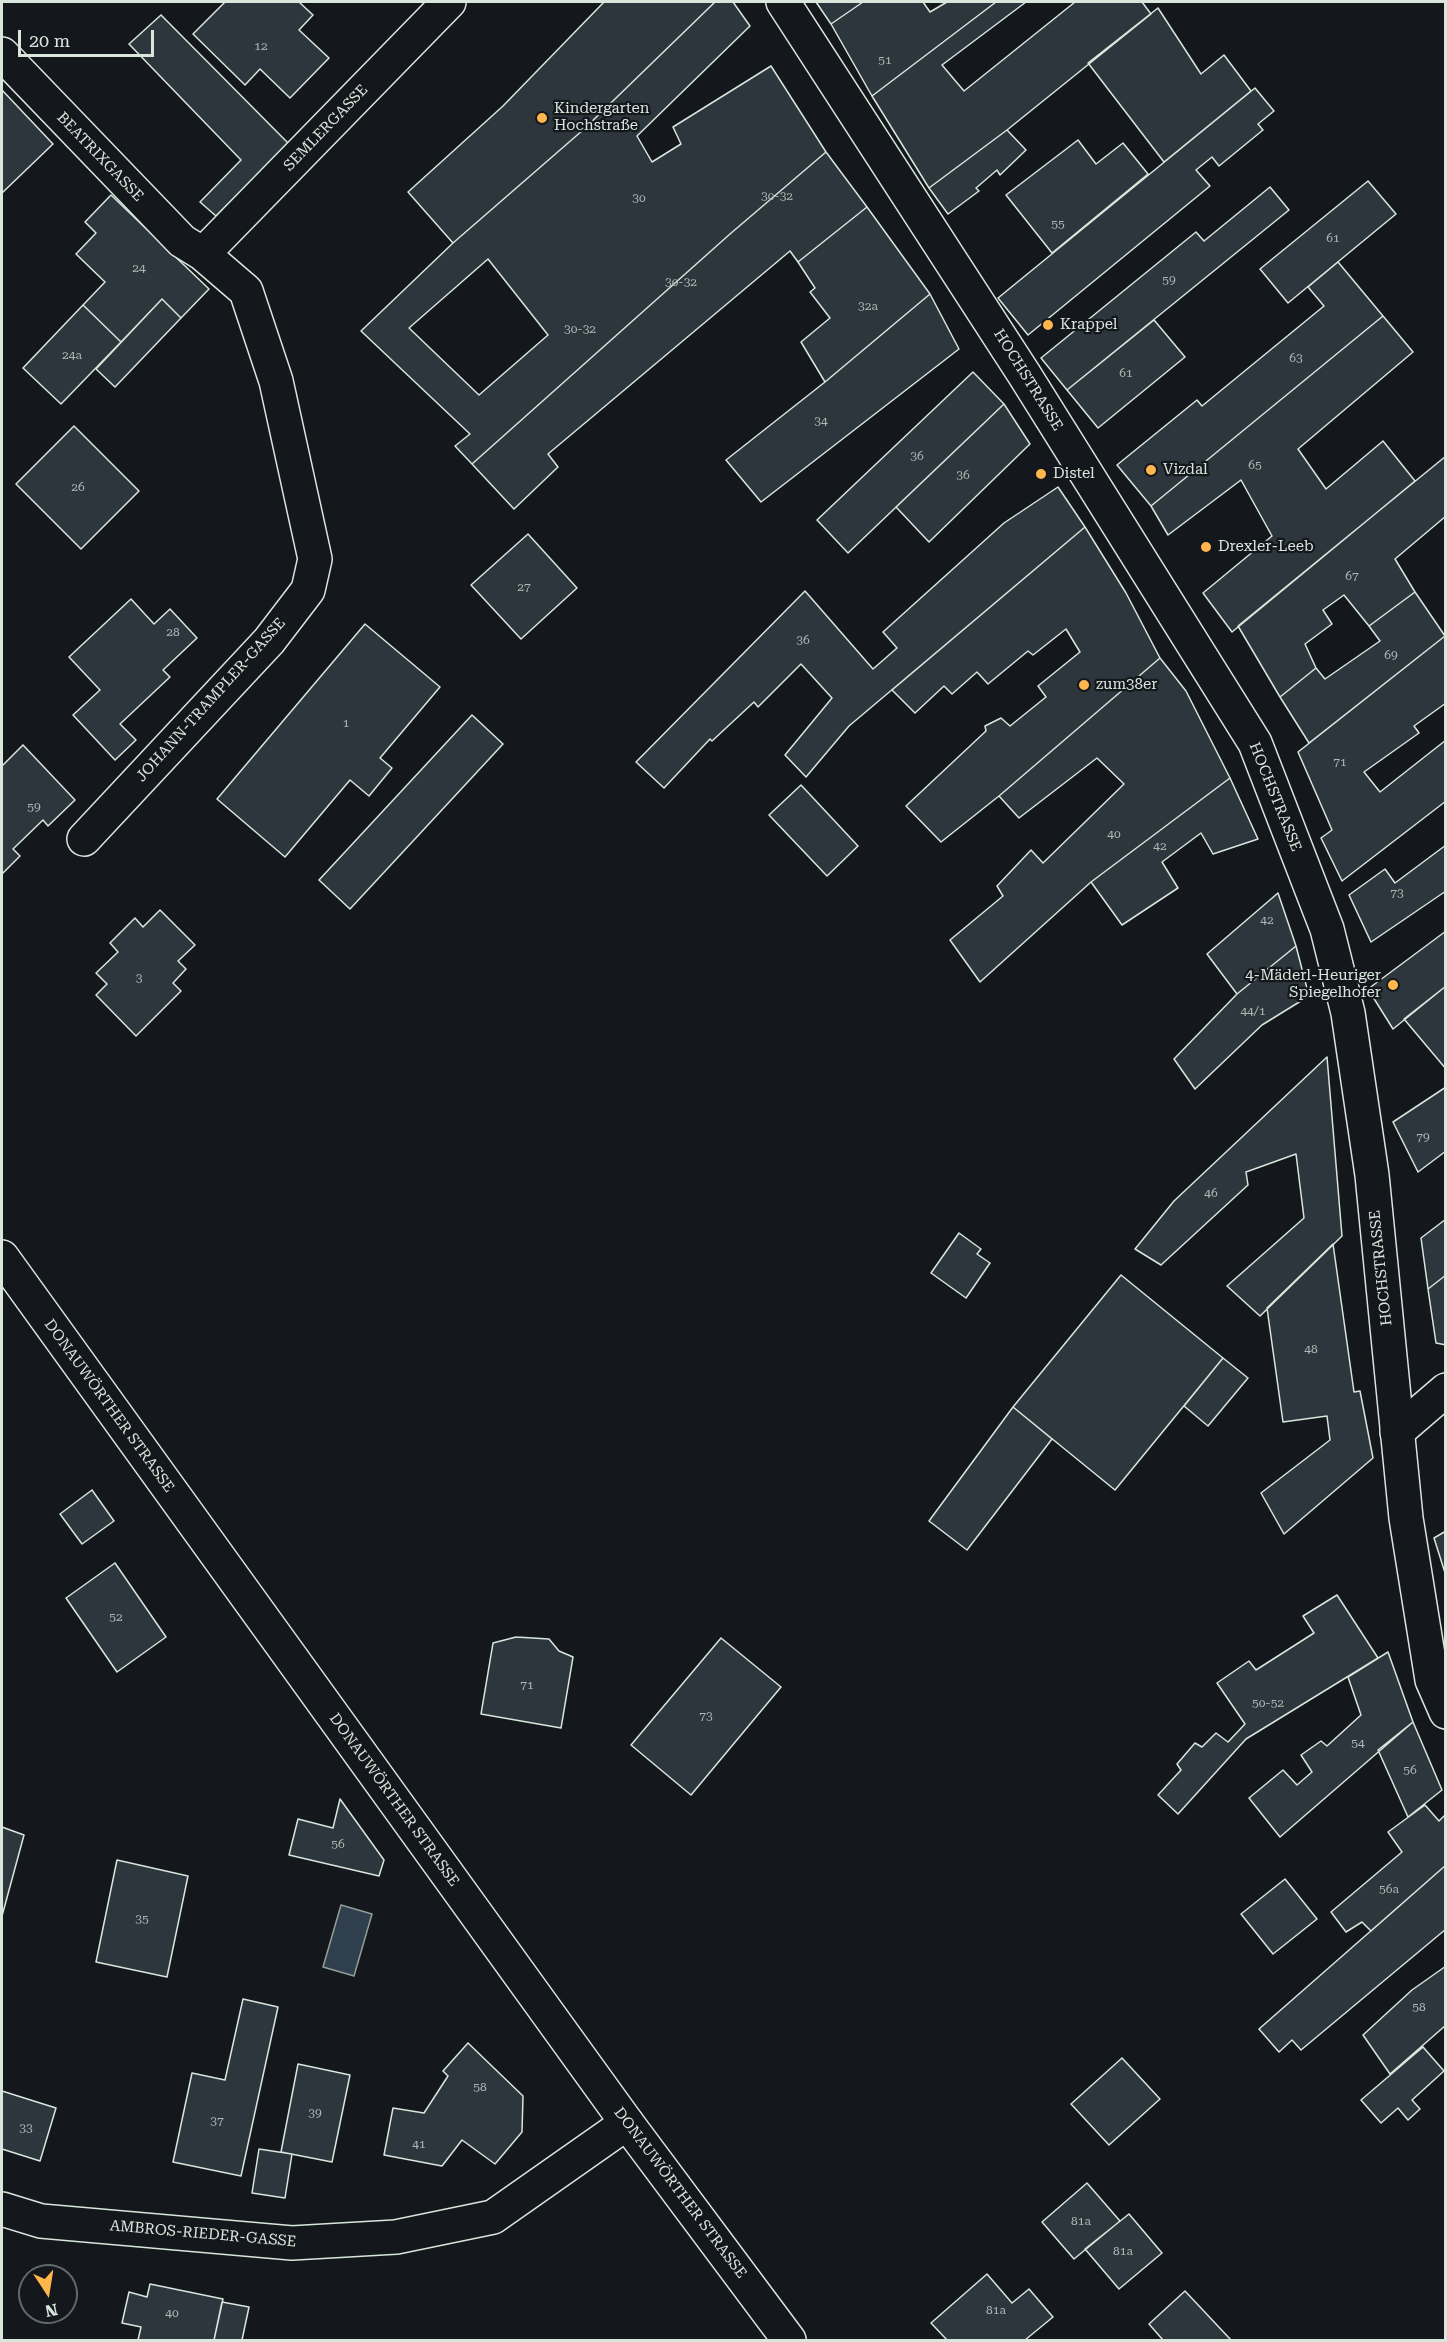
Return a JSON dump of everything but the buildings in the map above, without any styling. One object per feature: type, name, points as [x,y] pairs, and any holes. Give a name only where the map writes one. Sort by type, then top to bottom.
[{"type":"main road","name":"SEMLERGASSE","points":[[203,254],[449,2]]},
{"type":"main road","name":"HOCHSTRASSE","points":[[783,2],[1024,374],[1255,743],[1327,929],[1348,1013],[1372,1175],[1406,1518],[1432,1680],[1446,1712]]},
{"type":"main road","name":"BEATRIXGASSE","points":[[2,54],[182,241],[203,254]]},
{"type":"main road","name":"JOHANN-TRAMPLER-GASSE","points":[[84,839],[269,641],[308,590],[315,560],[276,381],[246,291],[203,254]]},
{"type":"main road","name":"DONAUWÖRTHER STRASSE","points":[[2,1257],[627,2123],[789,2340]]},
{"type":"main road","points":[[1398,1432],[1446,1390]]},
{"type":"main road","name":"AMBROS-RIEDER-GASSE","points":[[2,2209],[41,2221],[292,2243],[396,2237],[493,2217],[627,2123]]},
{"type":"water","points":[[341,1905],[372,1914],[354,1976],[323,1967]]},
{"type":"place","name":"Kindergarten Hochstraße","points":[[542,118]]},
{"type":"place","name":"Krappel","points":[[1048,325]]},
{"type":"place","name":"Vizdal","points":[[1151,470]]},
{"type":"place","name":"Distel","points":[[1041,474]]},
{"type":"place","name":"Drexler-Leeb","points":[[1206,547]]},
{"type":"place","name":"zum38er","points":[[1084,685]]},
{"type":"place","name":"4-Mäderl-Heuriger Spiegelhofer","points":[[1393,985]]}]
